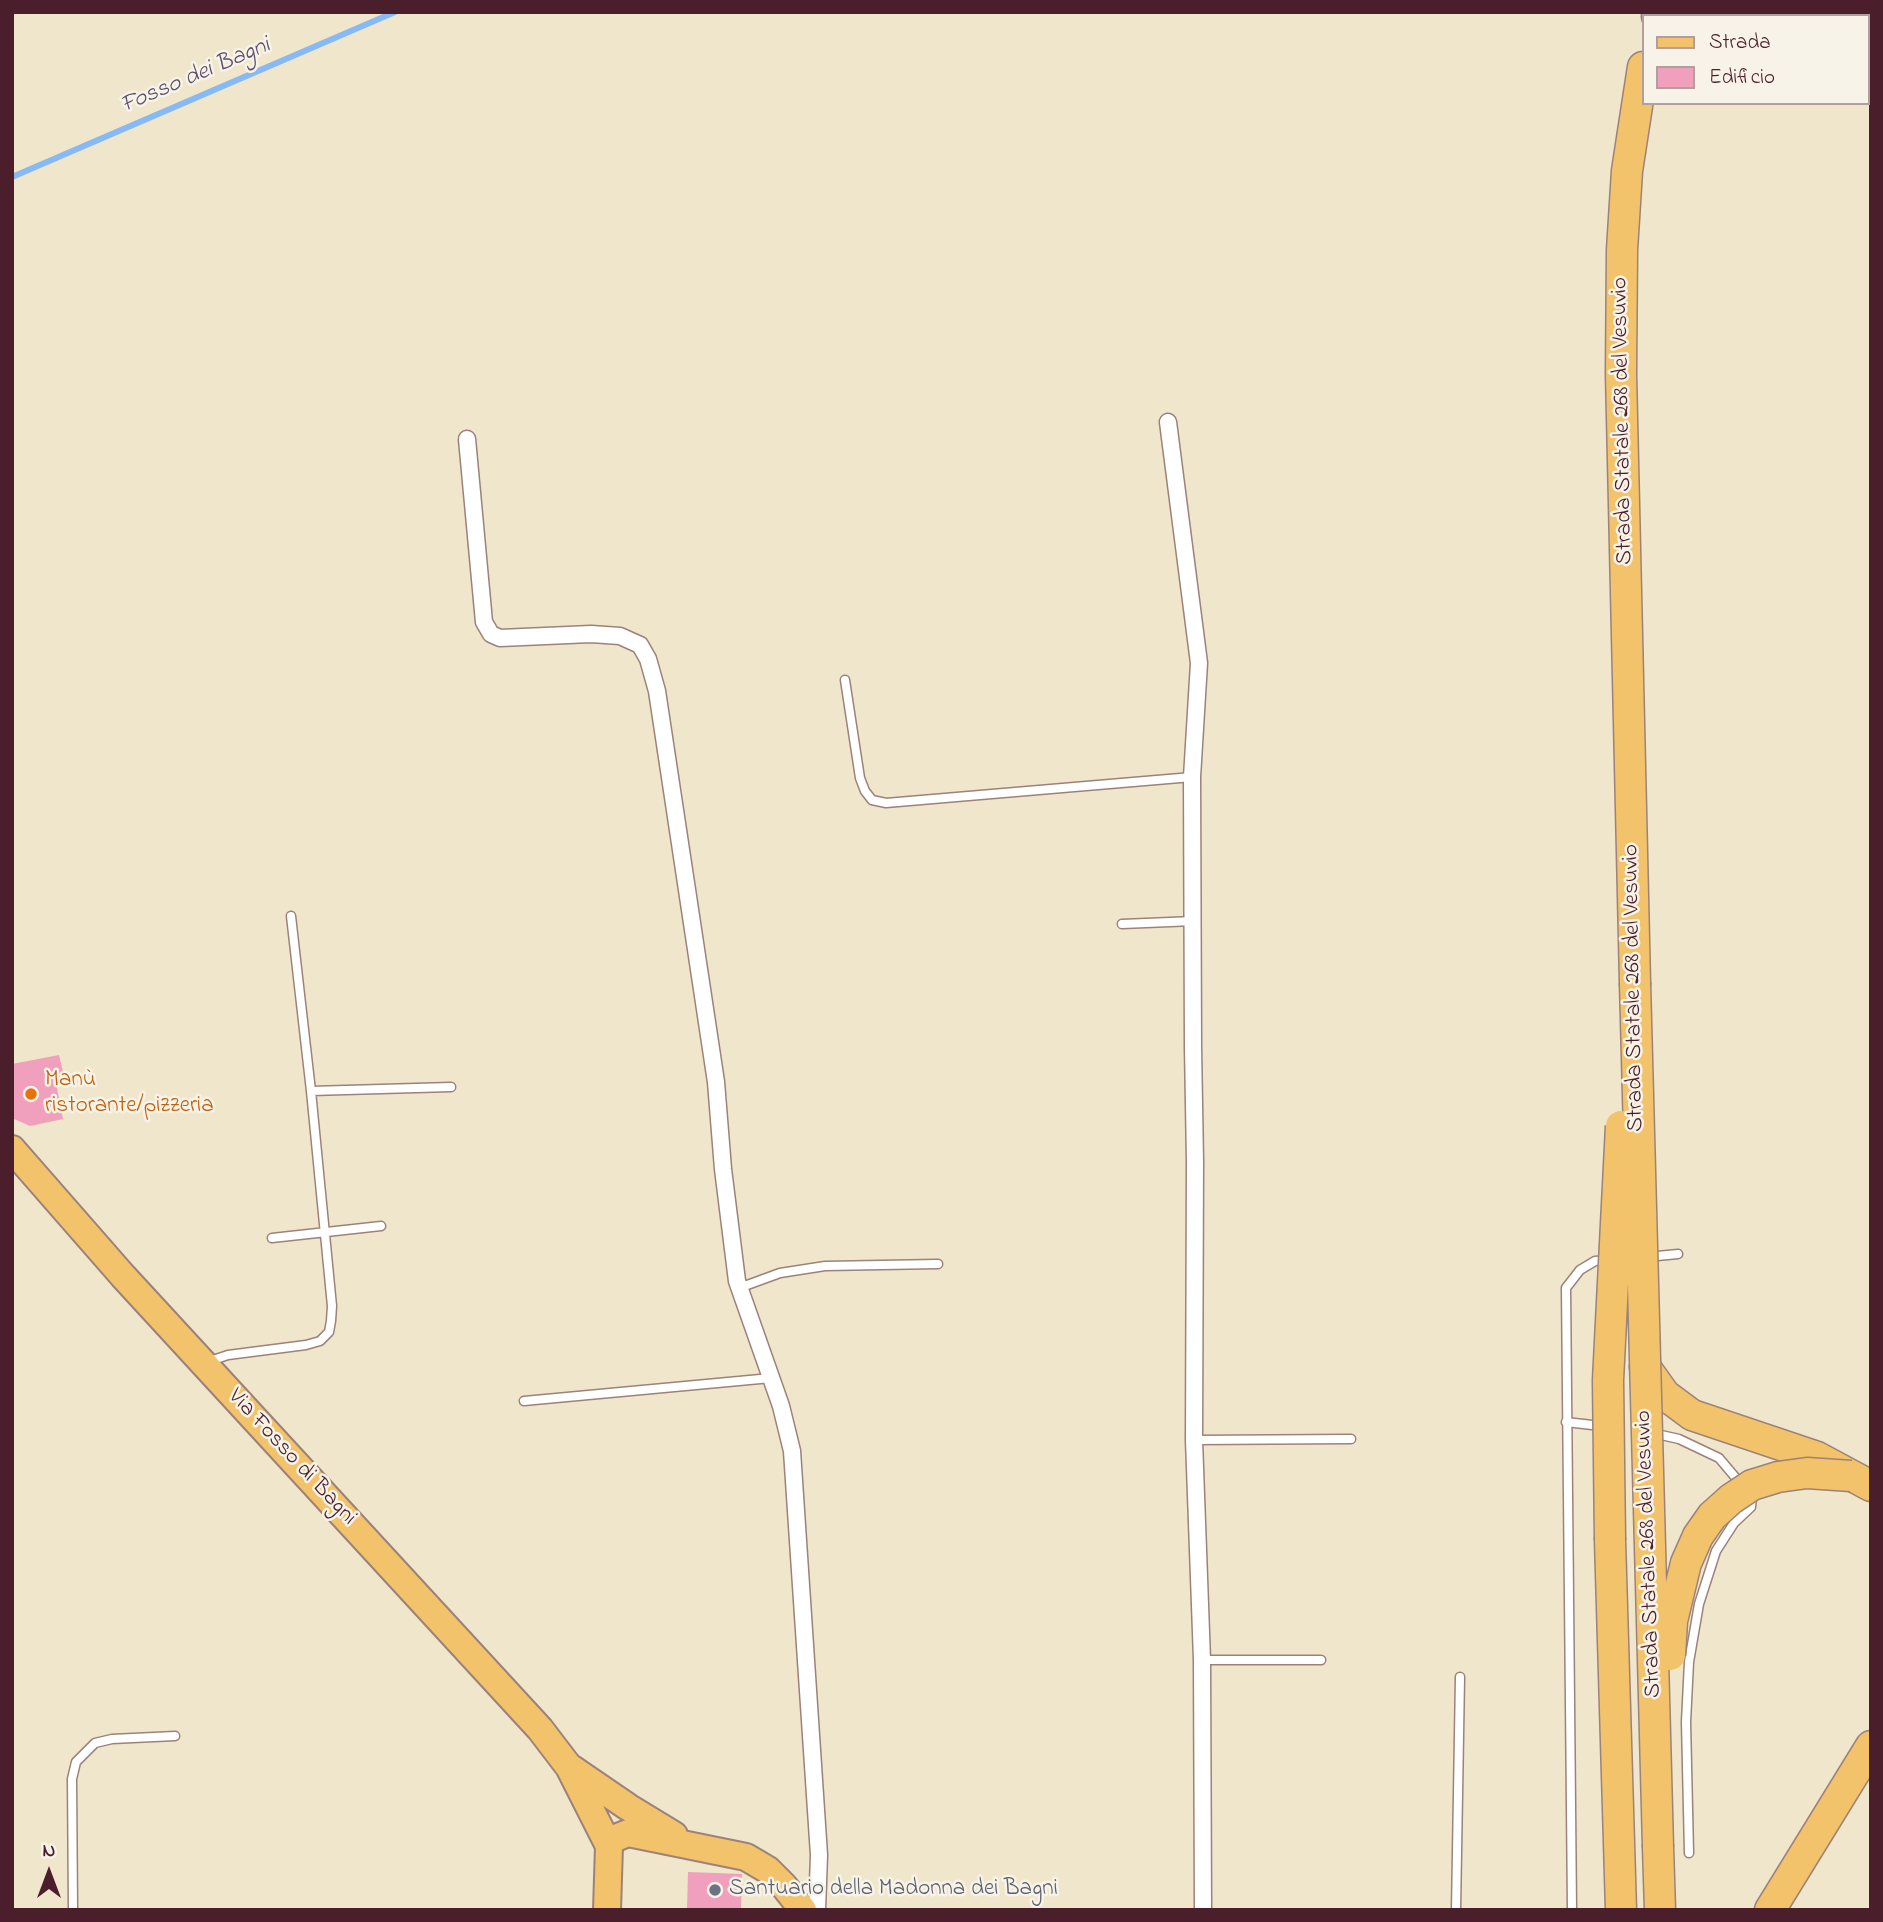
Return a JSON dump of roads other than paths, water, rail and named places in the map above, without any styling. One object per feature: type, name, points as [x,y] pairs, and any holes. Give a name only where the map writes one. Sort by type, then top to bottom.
[{"type":"highway","name":"Strada Statale 268 del Vesuvio","points":[[1642,74],[1627,171],[1622,250],[1621,374],[1634,983],[1660,1910]]},
{"type":"highway","points":[[1620,1910],[1610,1540],[1609,1367],[1625,1062],[1634,983]]},
{"type":"highway","points":[[1645,1367],[1665,1395],[1692,1415],[1816,1457],[1861,1481]]},
{"type":"highway","points":[[1658,1847],[1668,1768],[1672,1621],[1686,1563],[1698,1536],[1712,1517],[1731,1499],[1752,1485],[1777,1477],[1807,1473],[1861,1481]]},
{"type":"highway","points":[[1770,1910],[1871,1746]]},
{"type":"main road","name":"Via Fosso di Bagni","points":[[12,1149],[204,1364],[540,1729],[569,1767],[609,1846]]},
{"type":"main road","name":"Via Fosso di Bagni","points":[[569,1767],[628,1807],[694,1846]]},
{"type":"main road","points":[[607,1910],[609,1846],[613,1839],[628,1833],[732,1853],[757,1863],[784,1886],[803,1910]]},
{"type":"street","points":[[1168,422],[1199,663],[1192,777],[1194,1440],[1202,1660],[1203,1910]]},
{"type":"street","points":[[467,439],[484,622],[491,634],[500,638],[591,634],[620,636],[640,645],[648,659],[657,691],[716,1082],[726,1195],[739,1288],[781,1406],[792,1451],[819,1855],[817,1910]]},
{"type":"lane","points":[[845,680],[860,778],[864,791],[872,800],[886,803],[1192,777]]},
{"type":"lane","points":[[204,1364],[216,1357],[306,1345],[320,1341],[328,1332],[332,1306],[291,916]]},
{"type":"lane","points":[[1122,924],[1194,921]]},
{"type":"lane","points":[[311,1091],[452,1087]]},
{"type":"lane","points":[[272,1238],[381,1226]]},
{"type":"lane","points":[[1637,1258],[1678,1254]]},
{"type":"lane","points":[[1572,1910],[1566,1288],[1580,1270],[1595,1261],[1623,1259]]},
{"type":"lane","points":[[739,1288],[780,1273],[825,1266],[938,1264]]},
{"type":"lane","points":[[524,1401],[771,1378]]},
{"type":"lane","points":[[1566,1422],[1619,1427]]},
{"type":"lane","points":[[1633,1429],[1679,1438],[1719,1458],[1752,1497],[1751,1507],[1734,1523],[1716,1551],[1699,1604],[1691,1650],[1686,1722],[1689,1853]]},
{"type":"lane","points":[[1194,1440],[1351,1438]]},
{"type":"lane","points":[[1202,1660],[1321,1660]]},
{"type":"lane","points":[[1456,1910],[1460,1677]]},
{"type":"lane","points":[[73,1910],[72,1779],[76,1762],[95,1743],[112,1739],[174,1735]]},
{"type":"waterway","name":"Fosso dei Bagni","points":[[12,177],[395,12]]},
{"type":"place","name":"Manù ristorante/pizzeria","points":[[31,1094]]},
{"type":"place","name":"Santuario della Madonna dei Bagni","points":[[715,1890]]}]
